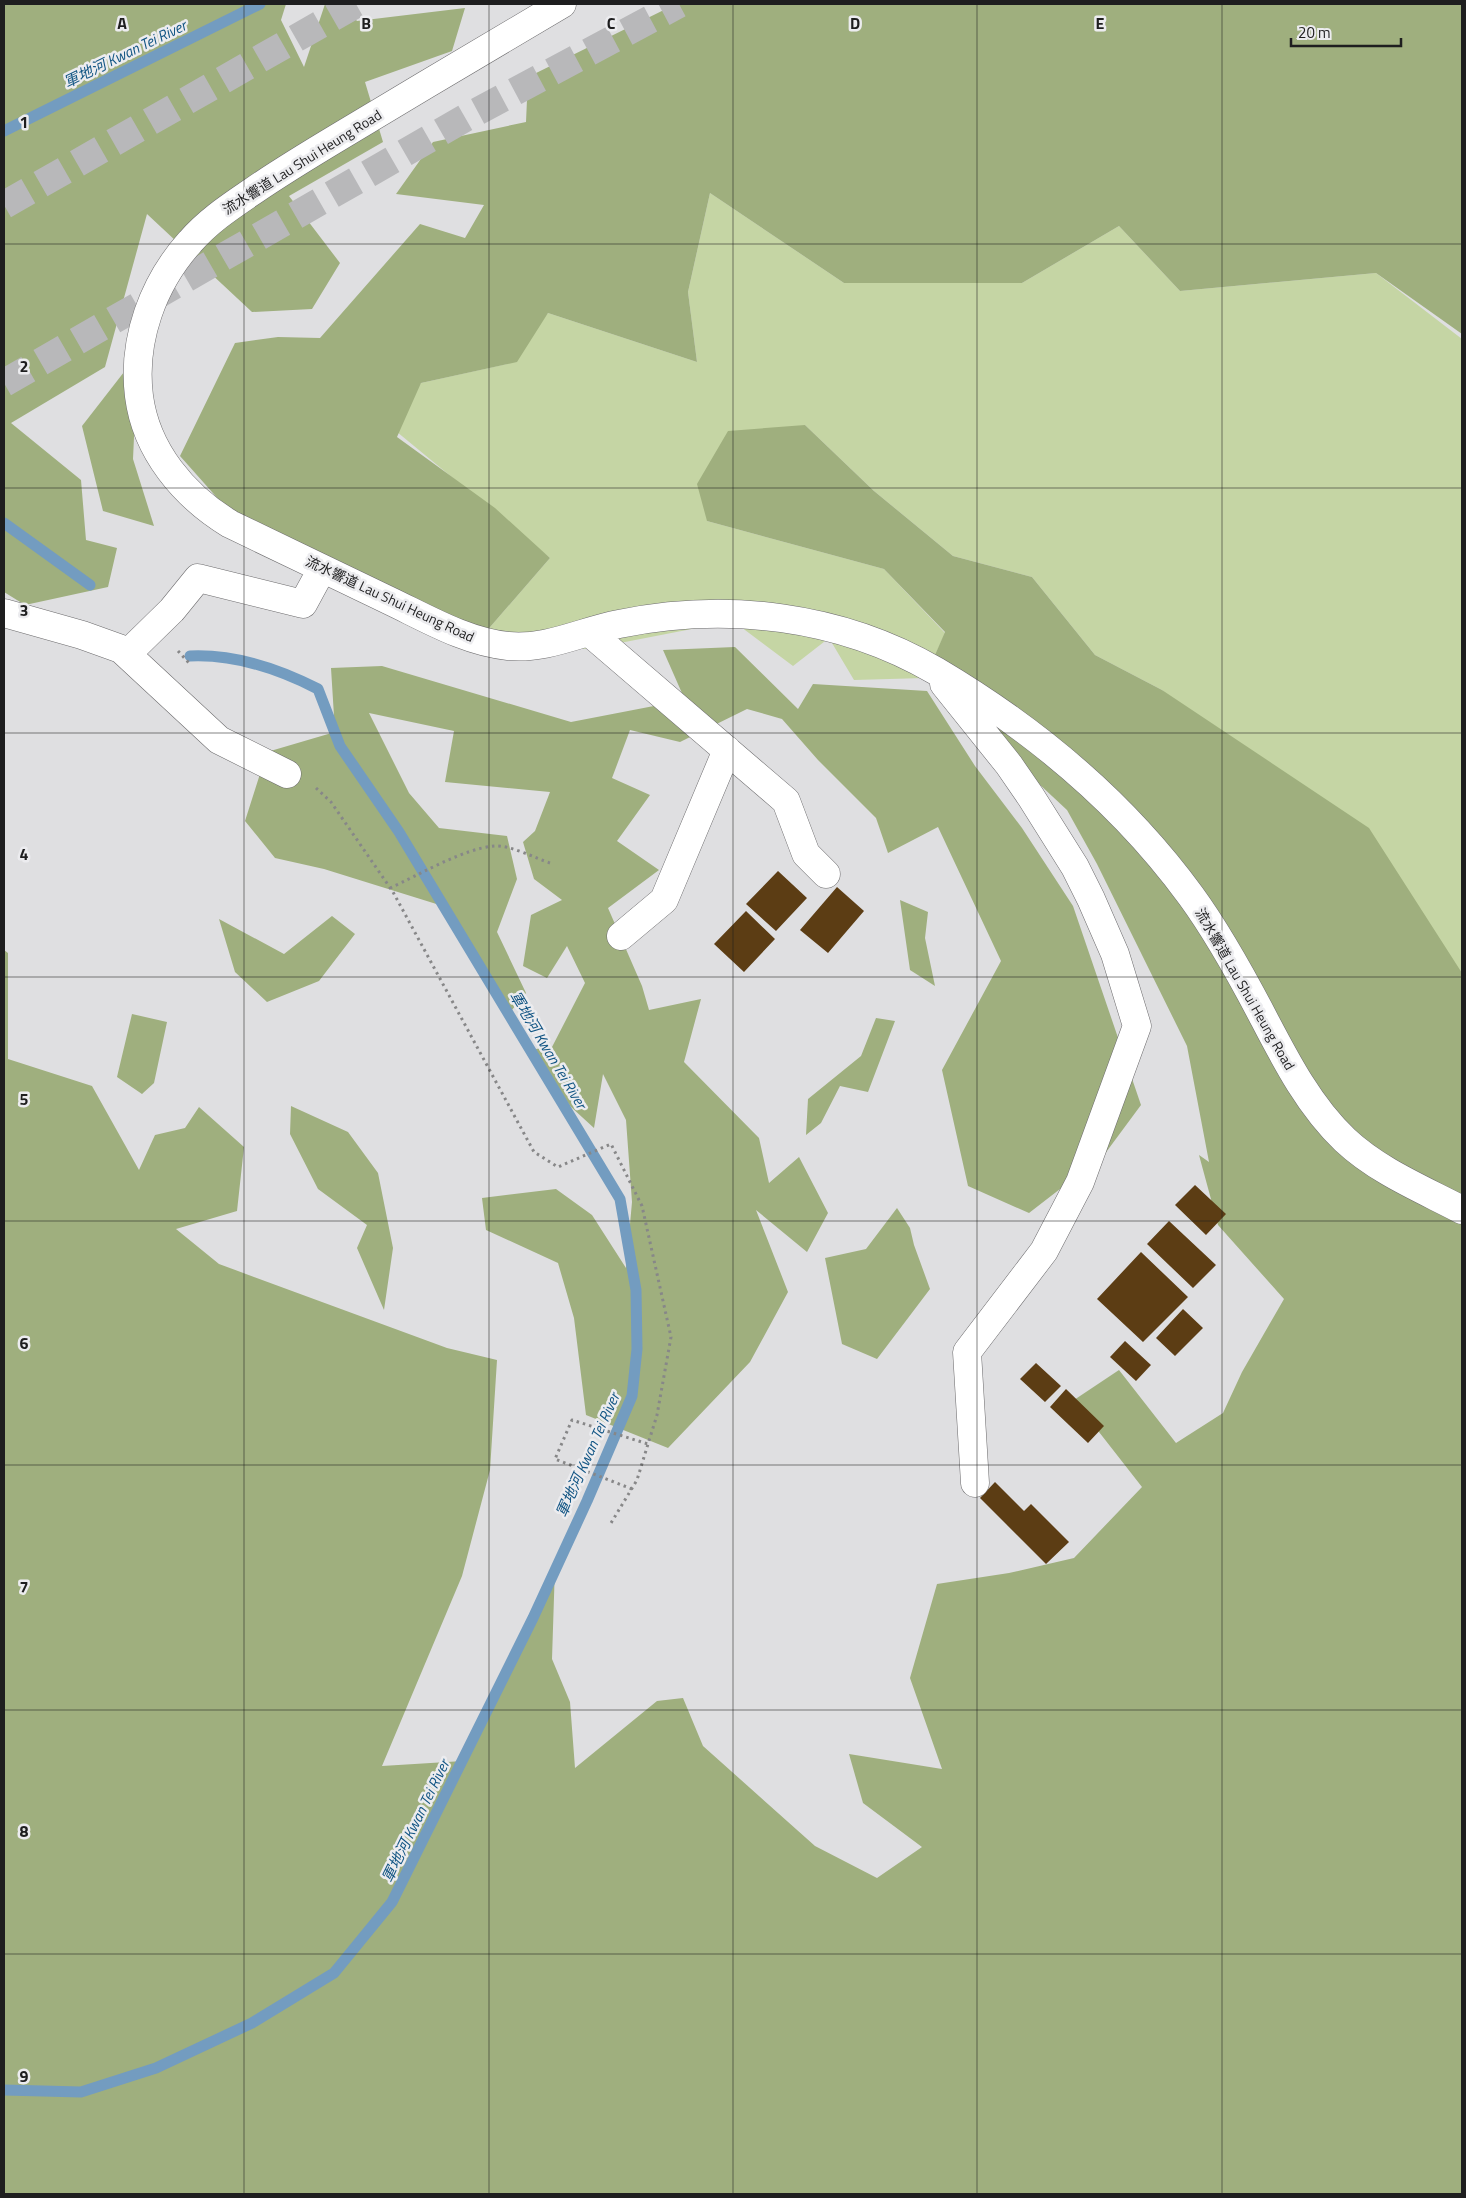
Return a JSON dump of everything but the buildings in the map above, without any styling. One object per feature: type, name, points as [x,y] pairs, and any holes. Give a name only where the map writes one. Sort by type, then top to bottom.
[{"type":"street","name":"流水響道 Lau Shui Heung Road","points":[[562,4],[320,148],[218,215],[200,231],[179,256],[150,308],[144,324],[138,356],[138,389],[144,420],[156,449],[165,463],[187,490],[215,514],[449,629],[491,643],[506,646],[534,646],[616,624],[665,616],[723,613],[756,614],[790,619],[856,634],[888,646],[932,668],[1017,723],[1061,758],[1110,803],[1166,864],[1192,898],[1221,943],[1298,1079],[1320,1112],[1340,1134],[1382,1167],[1462,1210]]},
{"type":"street","points":[[127,654],[172,610],[198,578],[303,604],[322,568]]},
{"type":"street","points":[[4,613],[121,648],[219,740],[298,778]]},
{"type":"street","points":[[589,632],[786,801],[806,854],[826,874]]},
{"type":"street","points":[[932,668],[1009,766],[1050,826],[1074,867],[1091,899],[1115,954],[1137,1026],[1080,1182],[1044,1251],[967,1352],[975,1483]]},
{"type":"street","points":[[621,936],[664,900],[727,750]]},
{"type":"path","points":[[156,625],[194,670]]},
{"type":"path","points":[[298,778],[331,802],[390,888],[534,1152],[558,1167],[612,1144],[642,1206],[671,1337],[657,1415],[637,1480],[611,1523]]},
{"type":"path","points":[[390,888],[456,858],[496,846],[550,863]]},
{"type":"path","points":[[632,1490],[555,1459],[572,1420],[648,1444]]},
{"type":"green space","points":[[4,4],[286,4],[281,20],[304,67],[325,4],[342,4],[357,21],[465,8],[452,51],[365,82],[383,142],[289,196],[340,263],[312,309],[252,312],[147,214],[105,367],[11,423],[81,480],[86,540],[117,548],[108,587],[25,605],[4,592]]},
{"type":"green space","points":[[676,4],[1462,4],[1462,334],[1376,273],[1180,291],[1119,226],[1022,283],[844,283],[710,193],[688,292],[697,362],[548,313],[517,362],[421,383],[397,437],[495,508],[550,558],[478,641],[228,510],[180,456],[235,343],[278,337],[320,338],[420,224],[465,238],[484,205],[396,194],[433,142],[526,122],[528,77]]},
{"type":"green space","points":[[710,193],[844,283],[1022,283],[1119,226],[1180,291],[1376,273],[1462,339],[1462,973],[1162,690],[1095,655],[1032,577],[953,556],[874,491],[805,425],[707,521],[884,569],[945,633],[925,678],[854,680],[829,638],[793,666],[733,621],[589,649],[478,641],[550,558],[391,427],[421,383],[507,364],[548,313],[697,362],[688,292]]},
{"type":"green space","points":[[145,345],[136,394],[133,459],[154,526],[103,511],[82,426]]},
{"type":"green space","points":[[805,425],[874,491],[953,556],[1032,577],[1095,655],[1162,690],[1369,828],[1462,973],[1462,2194],[4,2194],[4,950],[8,953],[8,1059],[92,1086],[139,1170],[155,1135],[185,1128],[199,1107],[244,1147],[237,1211],[176,1229],[219,1264],[447,1348],[497,1360],[490,1470],[462,1576],[382,1766],[463,1761],[555,1566],[552,1659],[570,1702],[575,1768],[657,1701],[683,1698],[703,1746],[815,1846],[877,1878],[922,1847],[863,1803],[849,1754],[942,1769],[910,1678],[937,1584],[1009,1573],[1074,1558],[1142,1487],[1074,1400],[1119,1370],[1176,1443],[1223,1413],[1242,1372],[1284,1299],[1218,1225],[1199,1155],[1209,1162],[1187,1046],[1097,864],[1067,810],[925,678],[945,632],[884,569],[707,521],[697,484],[728,431]]},
{"type":"green space","points":[[735,647],[798,709],[813,684],[927,691],[975,766],[1022,828],[1073,906],[1141,1105],[1104,1155],[1029,1213],[968,1186],[942,1070],[1001,961],[938,827],[888,853],[876,818],[818,760],[782,719],[747,709],[680,742],[630,730],[612,778],[650,795],[617,841],[659,870],[608,908],[642,986],[649,1010],[701,999],[684,1062],[759,1138],[769,1183],[799,1157],[828,1213],[807,1252],[756,1210],[788,1292],[750,1362],[668,1448],[586,1415],[574,1318],[558,1263],[486,1230],[482,1198],[556,1189],[592,1215],[626,1268],[632,1202],[626,1120],[603,1074],[594,1128],[571,1107],[528,1050],[552,1047],[585,983],[567,946],[547,978],[523,966],[531,915],[562,900],[534,879],[523,842],[535,831],[550,792],[445,782],[454,731],[369,713],[409,793],[439,828],[507,836],[517,879],[497,932],[526,993],[507,1016],[481,965],[446,907],[324,869],[275,858],[245,821],[267,752],[335,732],[331,668],[382,666],[571,722],[685,700],[663,650]]},
{"type":"green space","points":[[900,900],[928,912],[925,938],[935,986],[910,970]]},
{"type":"green space","points":[[332,916],[355,934],[319,981],[267,1002],[235,972],[219,919],[284,954]]},
{"type":"green space","points":[[132,1014],[167,1022],[154,1083],[142,1094],[117,1077]]},
{"type":"green space","points":[[876,1018],[895,1021],[868,1092],[840,1086],[821,1123],[806,1135],[808,1099],[861,1056]]},
{"type":"green space","points":[[291,1106],[348,1132],[378,1173],[393,1248],[384,1310],[357,1248],[367,1225],[318,1189],[290,1134]]},
{"type":"green space","points":[[897,1208],[910,1228],[930,1289],[877,1359],[842,1344],[825,1258],[866,1249]]},
{"type":"waterway","name":"軍地河 Kwan Tei River","points":[[4,131],[260,4]]},
{"type":"waterway","name":"軍地河 Kwan Tei River","points":[[4,523],[90,585]]},
{"type":"waterway","name":"軍地河 Kwan Tei River","points":[[4,2090],[81,2092],[156,2068],[252,2023],[334,1973],[392,1902],[533,1618],[587,1501],[632,1396],[637,1349],[636,1290],[620,1199],[399,832],[340,746],[318,689],[288,675],[256,664],[240,660],[190,656]]},
{"type":"tunnel","points":[[4,205],[356,4]]},
{"type":"tunnel","points":[[4,383],[467,117],[679,4]]}]
